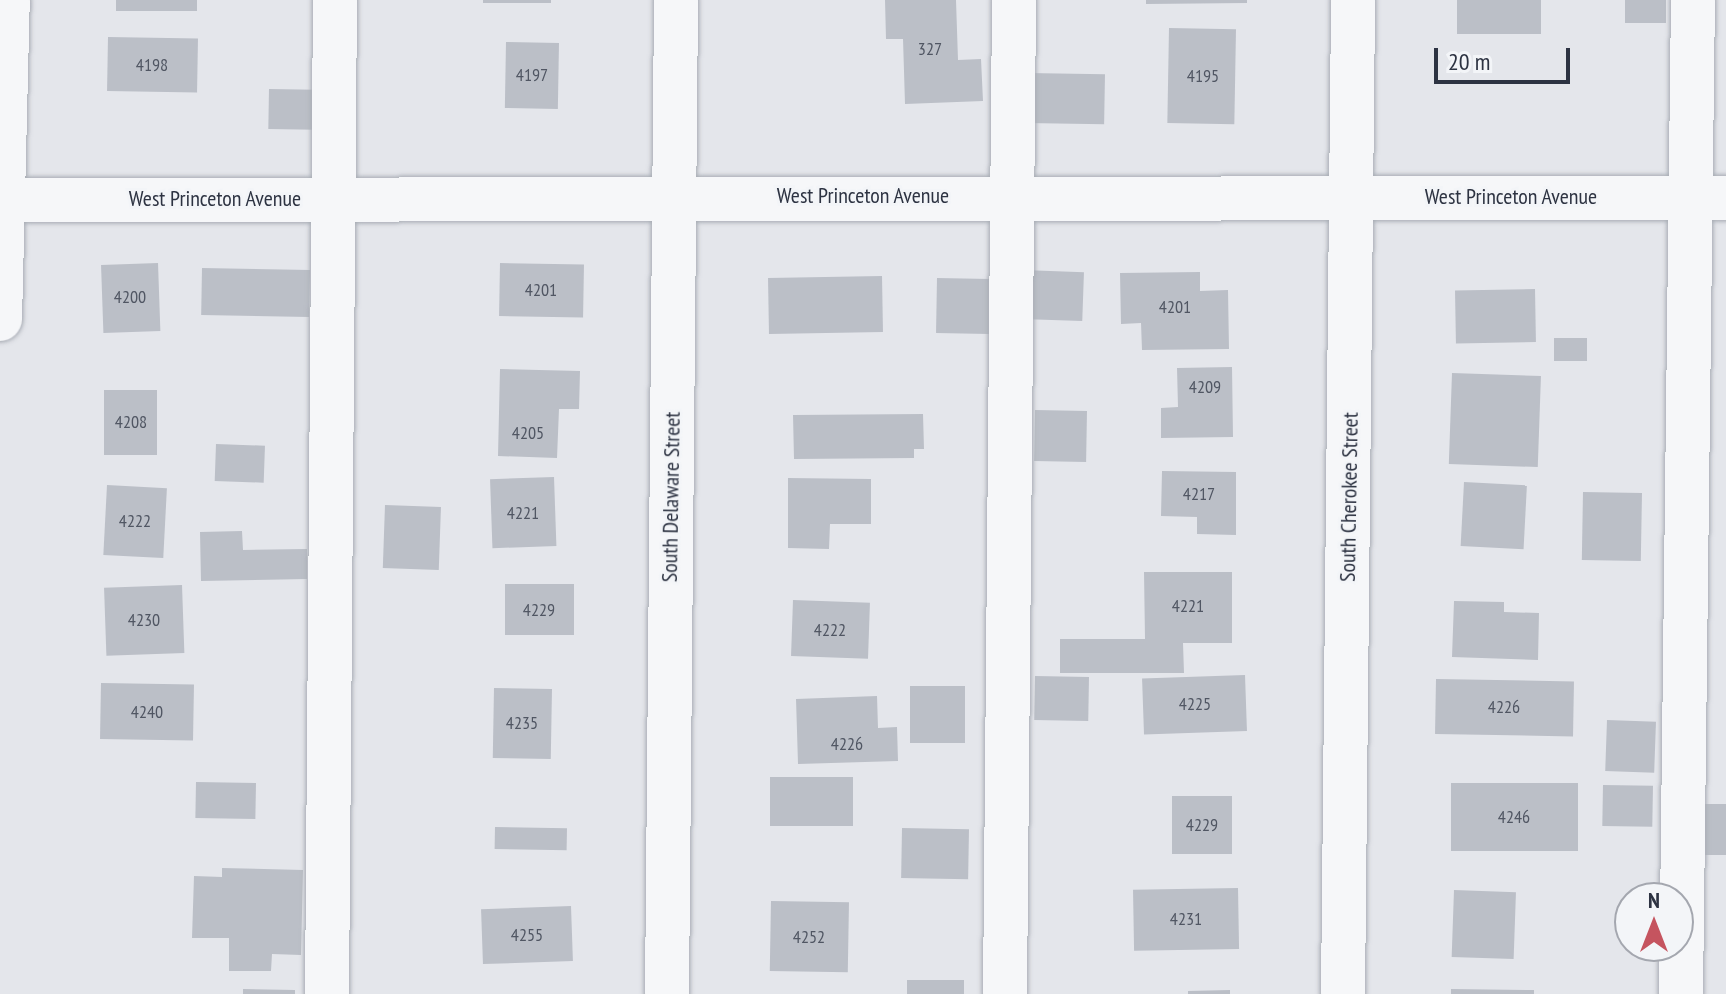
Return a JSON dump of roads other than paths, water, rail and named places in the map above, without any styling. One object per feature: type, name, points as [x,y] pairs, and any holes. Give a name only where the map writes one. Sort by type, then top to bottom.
[{"type":"street","points":[[0,319],[8,0]]},
{"type":"street","points":[[327,994],[335,0]]},
{"type":"street","name":"South Delaware Street","points":[[667,994],[676,0]]},
{"type":"street","points":[[1005,994],[1014,0]]},
{"type":"street","name":"South Cherokee Street","points":[[1343,994],[1353,0]]},
{"type":"street","points":[[1681,994],[1708,198],[1693,0]]},
{"type":"street","name":"West Princeton Avenue","points":[[1,200],[674,196],[1708,198]]}]
